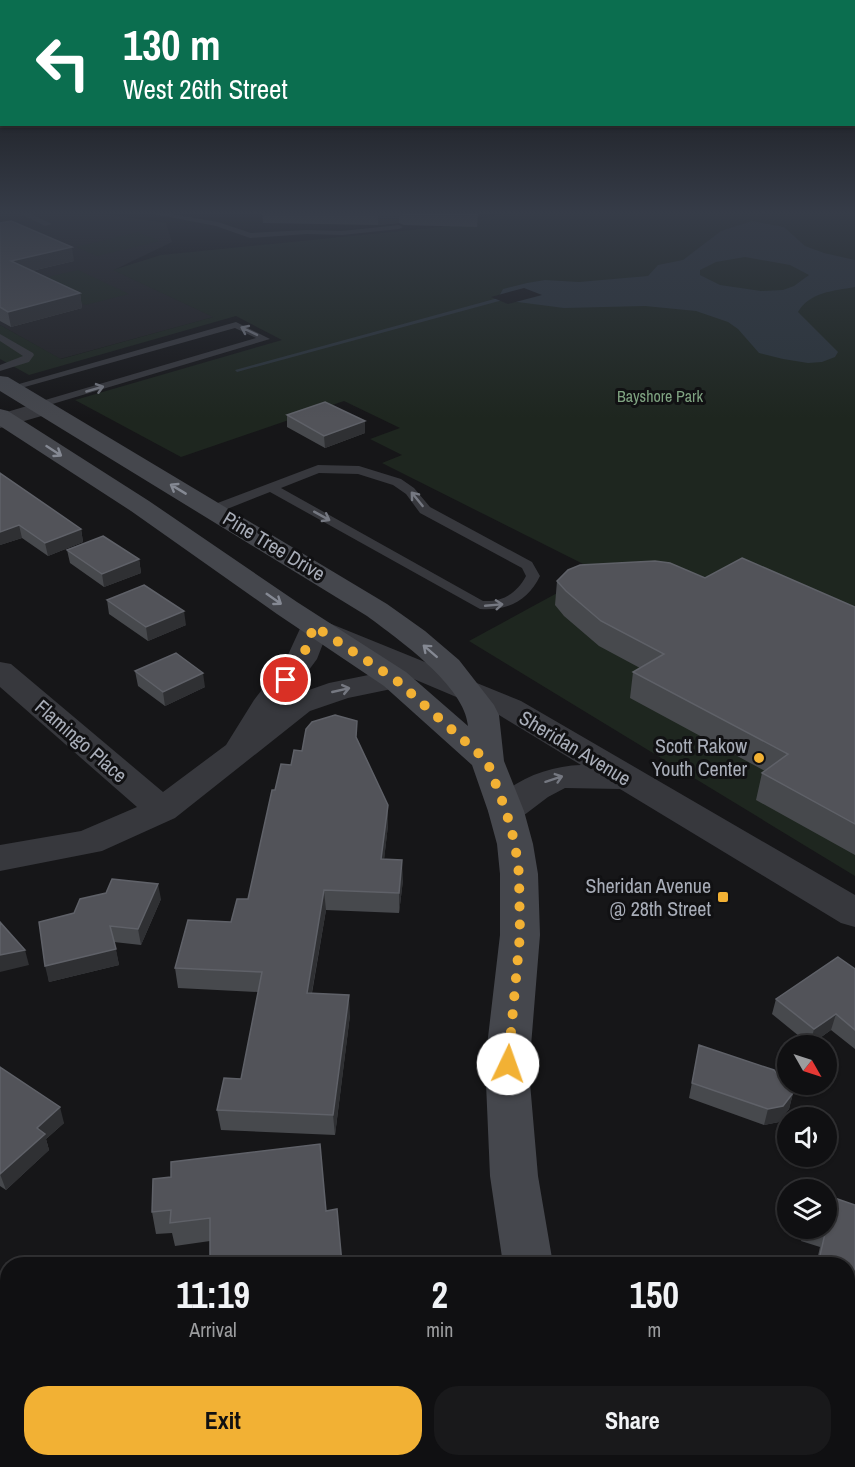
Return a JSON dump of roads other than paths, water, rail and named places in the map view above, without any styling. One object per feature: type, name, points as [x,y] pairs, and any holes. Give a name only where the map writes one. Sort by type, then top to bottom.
[{"type":"main road","name":"Pine Tree Drive","points":[[5,385],[334,583],[395,623],[448,667],[470,693],[483,714],[487,761],[506,811],[515,844],[520,905],[520,935],[509,1046],[510,1130],[514,1176],[527,1257]]},
{"type":"main road","name":"Pine Tree Drive","points":[[2,419],[140,506],[395,679],[487,761]]},
{"type":"street","points":[[2,419],[41,407]]},
{"type":"street","points":[[239,752],[265,707],[302,659],[314,626]]},
{"type":"street","name":"Sheridan Avenue","points":[[314,626],[510,708],[855,913]]},
{"type":"street","name":"Flamingo Place","points":[[0,671],[162,810]]},
{"type":"street","points":[[0,858],[89,842],[162,810],[239,752],[284,714],[308,699],[395,679]]},
{"type":"street","points":[[506,811],[537,785],[555,777],[587,775],[625,778]]},
{"type":"lane","points":[[5,385],[236,325],[265,339],[41,407]]},
{"type":"lane","points":[[0,338],[29,356],[25,360],[0,368]]},
{"type":"lane","points":[[212,510],[271,487],[318,469],[359,470],[397,482],[420,500],[425,510],[527,565],[533,576],[528,587],[518,597],[491,606],[480,605],[271,487]]},
{"type":"place","name":"Scott Rakow Youth Center","points":[[759,758]]},
{"type":"place","name":"Sheridan Avenue @ 28th Street","points":[[723,897]]},
{"type":"park label","name":"Bayshore Park","points":[[660,396]]}]
